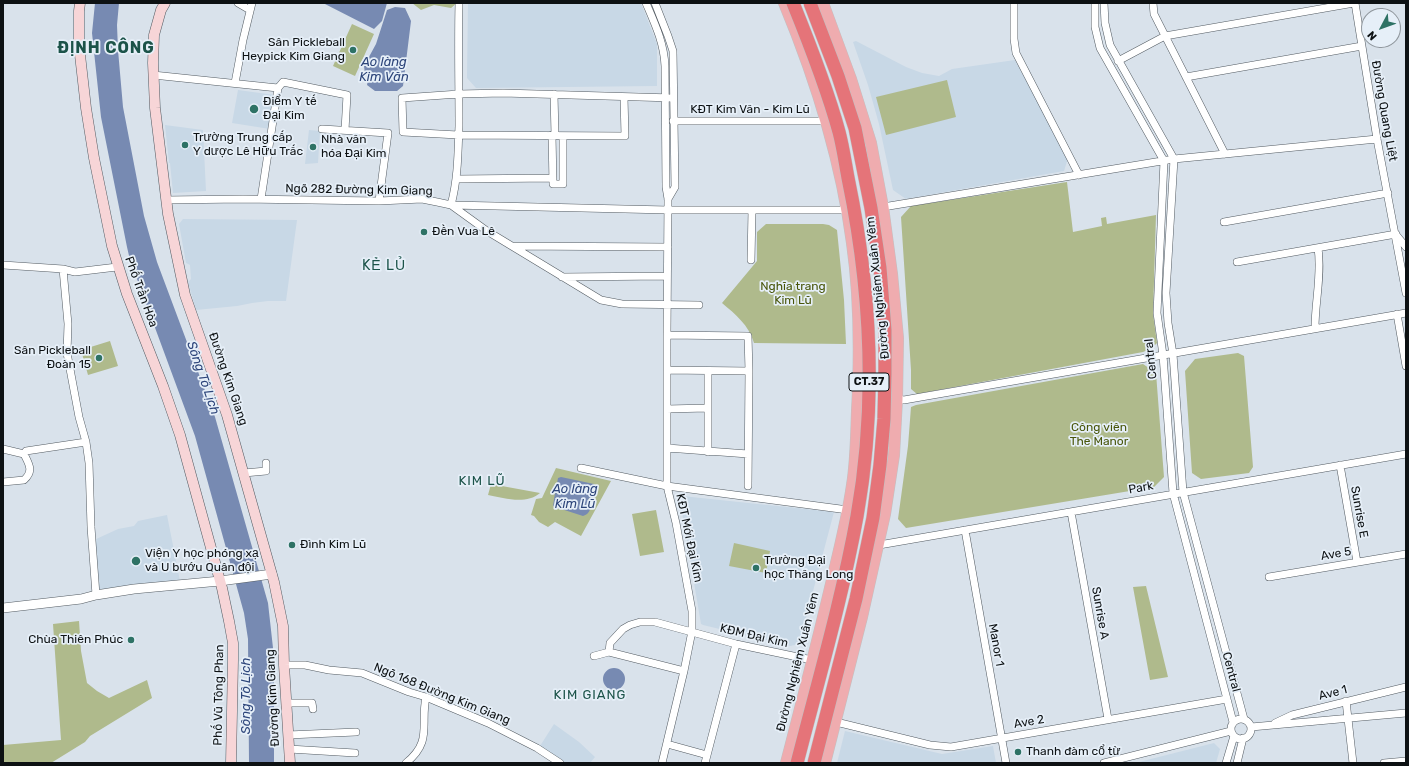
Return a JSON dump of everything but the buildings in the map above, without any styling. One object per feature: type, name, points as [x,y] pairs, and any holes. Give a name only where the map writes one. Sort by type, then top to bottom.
[{"type":"highway","name":"CT.37","points":[[792,3],[806,34],[839,132],[855,210],[869,331],[869,374],[864,463],[857,515],[840,595],[797,763]]},
{"type":"highway","name":"CT.37","points":[[810,3],[836,69],[855,128],[871,208],[880,268],[885,330],[884,419],[873,518],[856,599],[814,763]]},
{"type":"main road","name":"Phố Trần Hòa","points":[[80,3],[79,46],[86,108],[108,229],[117,267],[173,414],[224,581]]},
{"type":"main road","name":"Đường Kim Giang","points":[[165,3],[161,10],[154,35],[153,75],[155,108],[166,200],[185,295],[227,415],[244,473],[283,626],[290,763]]},
{"type":"main road","name":"Đường Nghiêm Xuân Yêm","points":[[784,3],[801,44],[826,121],[838,168],[847,210],[852,244],[859,318],[858,398],[854,471],[848,510],[786,763]]},
{"type":"main road","name":"Đường Nghiêm Xuân Yêm","points":[[823,3],[851,78],[870,143],[882,207],[892,274],[898,338],[894,455],[885,514],[825,763]]},
{"type":"main road","points":[[858,398],[897,399]]},
{"type":"main road","name":"Phố Vũ Tông Phan","points":[[224,581],[233,642],[230,763]]},
{"type":"street","points":[[235,83],[251,7],[238,3]]},
{"type":"street","points":[[459,3],[457,180],[451,206],[668,210],[847,210]]},
{"type":"street","name":"KĐT Kim Văn - Kim Lũ","points":[[646,3],[661,27]]},
{"type":"street","name":"KĐT Kim Văn - Kim Lũ","points":[[655,3],[669,65],[673,98],[675,187]]},
{"type":"street","points":[[1014,3],[1014,39],[1016,53],[1079,175]]},
{"type":"street","points":[[1095,3],[1095,26],[1100,48],[1164,160]]},
{"type":"street","points":[[1104,3],[1106,30],[1110,45],[1174,159]]},
{"type":"street","points":[[1153,3],[1154,14],[1225,154]]},
{"type":"street","points":[[1118,61],[1165,36],[1355,3]]},
{"type":"street","name":"Đường Quang Liệt","points":[[1355,3],[1361,40]]},
{"type":"street","points":[[1186,77],[1361,46]]},
{"type":"street","name":"Đường Quang Liệt","points":[[1362,48],[1406,293]]},
{"type":"street","name":"KĐT Kim Văn - Kim Lũ","points":[[668,210],[666,187],[666,98],[669,65]]},
{"type":"street","points":[[153,75],[278,88]]},
{"type":"street","points":[[261,199],[278,88],[283,82],[347,95],[345,130]]},
{"type":"street","points":[[624,97],[625,136],[458,135],[403,132],[402,98],[459,94],[554,94],[673,98]]},
{"type":"street","points":[[554,94],[553,184],[563,184],[563,136]]},
{"type":"street","name":"KĐT Kim Văn - Kim Lũ","points":[[673,121],[826,121]]},
{"type":"street","points":[[322,129],[388,133],[379,201]]},
{"type":"street","points":[[882,207],[1164,160],[1378,139]]},
{"type":"street","name":"Central","points":[[1174,159],[1166,294],[1168,323],[1173,354],[1182,492],[1244,719]]},
{"type":"street","name":"Central","points":[[1164,160],[1157,313],[1163,355],[1173,493],[1233,722]]},
{"type":"street","points":[[553,162],[563,162]]},
{"type":"street","points":[[457,180],[553,178]]},
{"type":"street","points":[[666,187],[675,187]]},
{"type":"street","points":[[668,199],[675,187]]},
{"type":"street","points":[[1224,222],[1388,193]]},
{"type":"street","name":"Ngõ 282 Đường Kim Giang","points":[[166,200],[261,199],[379,201],[422,199],[451,206],[487,231],[601,300],[610,303],[667,306],[699,305]]},
{"type":"street","name":"KĐT Mới Đại Kim","points":[[662,763],[692,632],[692,611],[688,587],[676,523],[667,486],[668,210]]},
{"type":"street","points":[[751,260],[752,210]]},
{"type":"street","points":[[1238,262],[1396,234],[1406,247]]},
{"type":"street","points":[[512,246],[668,247]]},
{"type":"street","points":[[1315,328],[1315,304],[1320,268],[1318,248]]},
{"type":"street","points":[[3,265],[63,269],[75,272],[117,267]]},
{"type":"street","points":[[63,269],[68,324],[67,353],[89,463],[96,595]]},
{"type":"street","points":[[562,277],[667,276]]},
{"type":"street","points":[[897,399],[904,400],[1406,313]]},
{"type":"street","points":[[1397,314],[1406,366]]},
{"type":"street","points":[[667,335],[748,336],[748,486]]},
{"type":"street","points":[[667,370],[749,371]]},
{"type":"street","points":[[708,371],[708,452]]},
{"type":"street","points":[[667,409],[707,408]]},
{"type":"street","points":[[3,450],[24,454],[26,451],[86,442]]},
{"type":"street","points":[[667,448],[748,454]]},
{"type":"street","points":[[3,482],[24,480],[28,477],[31,470],[24,454]]},
{"type":"street","name":"Park","points":[[879,544],[1406,454]]},
{"type":"street","points":[[244,473],[266,471],[266,463]]},
{"type":"street","name":"Sunrise E","points":[[1340,465],[1357,562]]},
{"type":"street","points":[[581,468],[667,486],[848,510]]},
{"type":"street","name":"Sunrise A","points":[[1071,512],[1108,719]]},
{"type":"street","name":"Manor 1","points":[[965,530],[1006,763]]},
{"type":"street","name":"Ave 5","points":[[1269,577],[1406,554]]},
{"type":"street","points":[[3,608],[81,599],[96,595],[162,586],[224,581],[269,575]]},
{"type":"street","points":[[609,652],[610,643],[616,636],[630,625],[640,622],[655,622],[692,632]]},
{"type":"street","name":"KĐM Đại Kim","points":[[692,632],[736,644],[812,660]]},
{"type":"street","points":[[705,763],[736,644]]},
{"type":"street","points":[[594,656],[609,652],[684,671]]},
{"type":"street","name":"Ngõ 168 Đường Kim Giang","points":[[284,665],[305,666],[362,674],[426,697],[488,723],[537,748],[560,763]]},
{"type":"street","name":"Ave 1","points":[[1268,726],[1292,715],[1406,687]]},
{"type":"street","points":[[406,763],[422,744],[425,726],[424,709],[426,697]]},
{"type":"street","name":"Ave 2","points":[[836,722],[941,747],[951,747],[1227,699]]},
{"type":"street","points":[[1346,701],[1353,763]]},
{"type":"street","points":[[287,703],[312,703],[313,709]]},
{"type":"street","points":[[1304,712],[1306,722]]},
{"type":"street","name":"Ave 1","points":[[1250,727],[1406,713]]},
{"type":"street","points":[[1226,763],[1232,733],[1231,725],[1239,719],[1244,719],[1248,722],[1250,727],[1248,735],[1243,738],[1237,738],[1232,733]]},
{"type":"street","points":[[288,735],[356,732]]},
{"type":"street","points":[[1104,763],[1232,733]]},
{"type":"street","points":[[1237,763],[1243,738]]},
{"type":"street","points":[[667,744],[707,755]]},
{"type":"street","points":[[289,749],[355,753]]},
{"type":"street","points":[[1384,763],[1406,761]]},
{"type":"shaded area","points":[[468,3],[641,3],[657,44],[657,86],[476,88],[467,78]]},
{"type":"shaded area","points":[[856,41],[906,67],[922,73],[939,76],[952,69],[1015,60],[1068,158],[1064,171],[906,199],[893,190],[879,124],[868,85],[853,42]]},
{"type":"shaded area","name":"Điểm Y tế Đại Kim","points":[[238,90],[275,95],[270,129],[232,123]]},
{"type":"shaded area","points":[[165,125],[203,130],[206,191],[173,193]]},
{"type":"shaded area","name":"Nhà văn hóa Đại Kim","points":[[309,130],[320,131],[318,163],[305,164]]},
{"type":"shaded area","points":[[183,219],[297,220],[286,301],[268,301],[196,310],[188,282],[191,279],[190,265],[186,263],[179,224]]},
{"type":"shaded area","name":"Trường Đại học Thăng Long","points":[[682,496],[834,512],[799,644],[790,646],[701,624],[680,500]]},
{"type":"shaded area","name":"Viện Y học phóng xạ và U bướu Quân đội","points":[[167,515],[180,581],[98,590],[94,540],[118,529],[134,526],[138,521]]},
{"type":"shaded area","points":[[554,724],[579,742],[595,757],[590,763],[564,763],[540,746]]},
{"type":"shaded area","points":[[845,731],[942,754],[993,746],[996,763],[837,763]]},
{"type":"shaded area","points":[[1214,743],[1220,749],[1216,763],[1135,763]]},
{"type":"green space","points":[[412,3],[457,3],[451,8],[434,5],[421,10]]},
{"type":"green space","name":"Sân Pickleball Heypick Kim Giang","points":[[352,24],[374,34],[355,76],[333,66]]},
{"type":"green space","points":[[947,80],[956,117],[886,135],[876,97]]},
{"type":"green space","points":[[1067,182],[1073,232],[1102,226],[1101,218],[1106,217],[1107,224],[1156,215],[1153,314],[1157,343],[1152,348],[1143,352],[917,394],[911,389],[901,217],[911,206]]},
{"type":"green space","name":"Nghĩa trang Kim Lũ","points":[[766,224],[823,224],[829,225],[837,230],[844,300],[846,344],[754,343],[745,325],[722,303],[757,261],[757,232]]},
{"type":"green space","name":"Sân Pickleball Đoàn 15","points":[[110,341],[118,366],[88,375],[81,350]]},
{"type":"green space","points":[[1238,353],[1244,356],[1253,467],[1249,473],[1201,479],[1192,473],[1185,371],[1195,359]]},
{"type":"green space","name":"Công viên The Manor","points":[[1143,364],[1156,373],[1164,477],[1154,487],[906,528],[898,519],[908,446],[911,407]]},
{"type":"green space","points":[[556,468],[611,481],[581,536],[555,522],[548,527],[531,515],[536,499],[542,498]]},
{"type":"green space","points":[[491,484],[540,493],[534,497],[522,500],[501,498],[488,495]]},
{"type":"green space","points":[[656,510],[664,552],[640,556],[632,514]]},
{"type":"green space","points":[[734,543],[770,551],[766,573],[729,566]]},
{"type":"green space","points":[[1146,586],[1168,677],[1150,680],[1133,587]]},
{"type":"green space","points":[[79,621],[81,651],[87,683],[109,698],[147,680],[152,698],[90,736],[85,742],[51,763],[3,763],[3,745],[61,740],[53,624]]},
{"type":"water","points":[[95,3],[119,3],[117,25],[123,107],[144,216],[157,262],[215,417],[268,603],[274,657],[274,763],[249,763],[248,639],[244,613],[195,436],[130,260],[101,117],[92,33]]},
{"type":"water","points":[[323,3],[387,3],[382,21],[374,29]]},
{"type":"water","name":"Ao làng Kim Văn","points":[[395,7],[405,8],[411,21],[403,86],[397,91],[375,91],[367,85],[368,80],[365,74],[364,66],[376,44],[387,10]]},
{"type":"water","name":"Ao làng Kim Lũ","points":[[561,477],[594,484],[596,488],[594,499],[589,498],[588,502],[592,503],[587,514],[583,516],[553,506],[555,493],[561,494],[562,490],[556,489],[558,478]]},
{"type":"water","points":[[614,668],[622,671],[625,679],[622,687],[614,690],[606,687],[603,679],[606,671]]},
{"type":"place","name":"Sân Pickleball Heypick Kim Giang","points":[[353,50]]},
{"type":"place","name":"Điểm Y tế Đại Kim","points":[[254,109]]},
{"type":"place","name":"Trường Trung cấp Y dược Lê Hữu Trắc","points":[[185,145]]},
{"type":"place","name":"Nhà văn hóa Đại Kim","points":[[313,147]]},
{"type":"place","name":"Đền Vua Lê","points":[[424,232]]},
{"type":"place","name":"Sân Pickleball Đoàn 15","points":[[99,358]]},
{"type":"place","name":"Đình Kim Lũ","points":[[292,545]]},
{"type":"place","name":"Viện Y học phóng xạ và U bướu Quân đội","points":[[136,561]]},
{"type":"place","name":"Trường Đại học Thăng Long","points":[[756,568]]},
{"type":"place","name":"Chùa Thiên Phúc","points":[[131,640]]},
{"type":"place","name":"Thanh đàm cổ từ","points":[[1018,752]]},
{"type":"district","name":"ĐỊNH CÔNG","points":[[106,48]]},
{"type":"district","name":"KẺ LỦ","points":[[384,266]]},
{"type":"district","name":"KIM LŨ","points":[[482,481]]},
{"type":"district","name":"KIM GIANG","points":[[590,695]]},
{"type":"water label","name":"Sông Tô Lịch","points":[[203,378]]},
{"type":"water label","name":"Sông Tô Lịch","points":[[246,696]]}]
